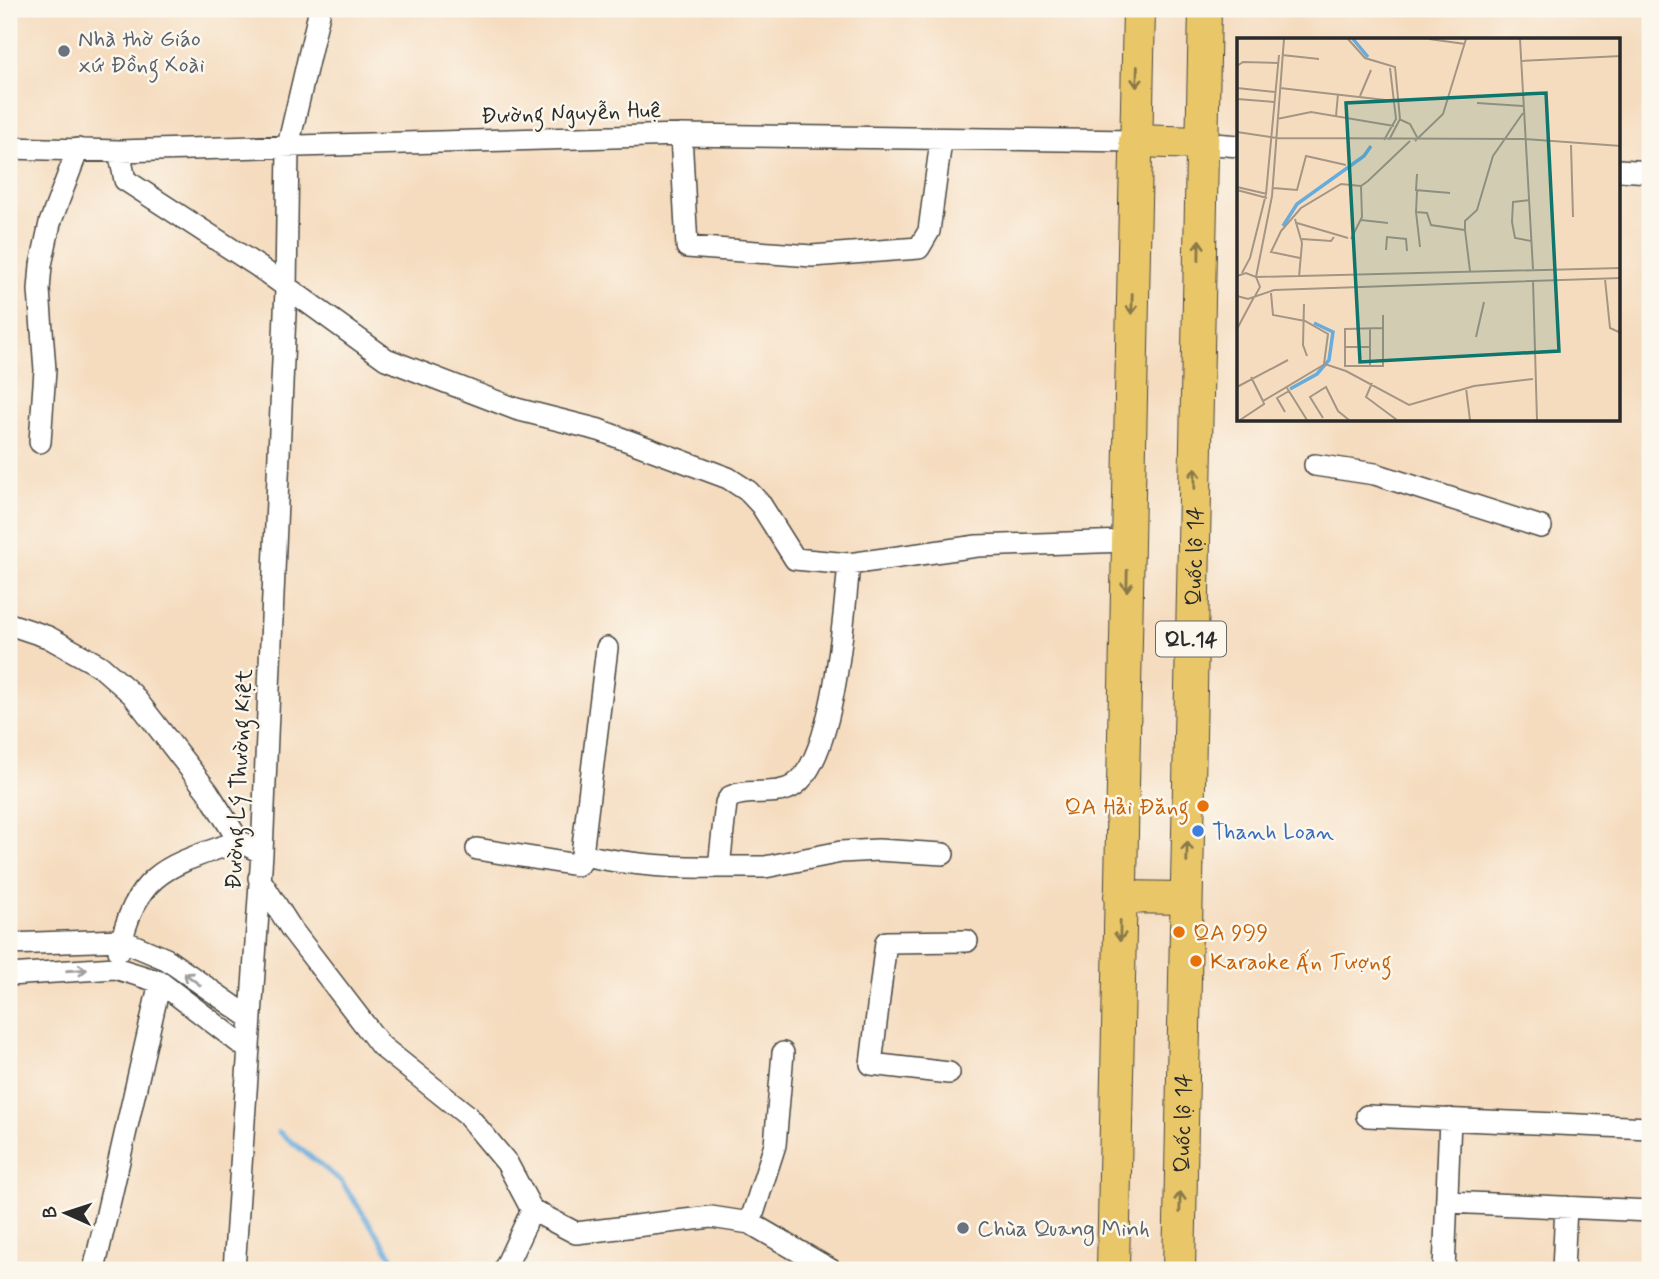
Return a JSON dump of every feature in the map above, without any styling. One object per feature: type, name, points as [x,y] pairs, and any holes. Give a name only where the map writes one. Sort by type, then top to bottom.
[{"type":"highway","name":"QL.14","points":[[1113,1270],[1139,9]]},
{"type":"highway","name":"Quốc lộ 14","points":[[1179,1270],[1205,9]]},
{"type":"highway","points":[[1135,141],[1201,143]]},
{"type":"highway","points":[[1121,897],[1186,898]]},
{"type":"street","name":"Đường Lý Thường Kiệt","points":[[233,1270],[262,853],[286,290],[288,146],[320,9]]},
{"type":"street","name":"Đường Nguyễn Huệ","points":[[9,148],[119,151],[681,135],[941,141],[1135,141]]},
{"type":"street","points":[[681,135],[687,247],[812,256],[919,248],[929,231],[941,141]]},
{"type":"street","points":[[1201,143],[1237,146]]},
{"type":"street","points":[[40,442],[45,370],[39,290],[41,265],[50,223],[78,149]]},
{"type":"street","points":[[119,151],[125,180],[259,267],[286,290],[386,359],[516,409],[599,430],[728,478],[748,491],[761,505],[795,559],[849,564],[977,546],[1127,541]]},
{"type":"street","points":[[1620,170],[1650,172]]},
{"type":"street","points":[[1315,465],[1375,474],[1541,527]]},
{"type":"street","points":[[719,867],[726,803],[730,797],[791,788],[806,775],[816,760],[827,720],[849,564]]},
{"type":"street","points":[[9,624],[48,637],[100,666],[132,694],[208,792],[239,841],[262,853]]},
{"type":"street","points":[[477,849],[577,865],[584,855],[607,648]]},
{"type":"street","points":[[115,968],[121,940],[134,905],[154,877],[177,863],[239,841]]},
{"type":"street","points":[[584,855],[671,868],[765,867],[841,852],[878,850],[943,854]]},
{"type":"street","points":[[259,878],[292,930],[380,1046],[467,1115],[507,1163],[531,1210],[576,1233],[711,1217],[750,1223],[831,1270]]},
{"type":"street","points":[[9,944],[121,940],[166,959],[249,1017]]},
{"type":"street","points":[[949,1073],[871,1065],[886,942],[967,941]]},
{"type":"street","points":[[9,975],[115,968],[160,982],[249,1050]]},
{"type":"street","points":[[94,1270],[160,982]]},
{"type":"street","points":[[750,1223],[775,1145],[783,1053]]},
{"type":"street","points":[[1367,1116],[1650,1128]]},
{"type":"street","points":[[1444,1270],[1450,1119]]},
{"type":"street","points":[[1447,1202],[1650,1211]]},
{"type":"street","points":[[1563,1270],[1566,1207]]},
{"type":"street","points":[[504,1270],[531,1210]]},
{"type":"waterway","points":[[279,1132],[341,1181],[401,1270]]},
{"type":"place","name":"Nhà thờ Giáo xứ Đồng Xoài","points":[[64,51]]},
{"type":"place","name":"QA Hải Đăng","points":[[1203,806]]},
{"type":"place","name":"Thanh Loan","points":[[1198,831]]},
{"type":"place","name":"QA 999","points":[[1179,932]]},
{"type":"place","name":"Karaoke Ấn Tượng","points":[[1196,961]]},
{"type":"place","name":"Chùa Quang Minh","points":[[963,1228]]}]
